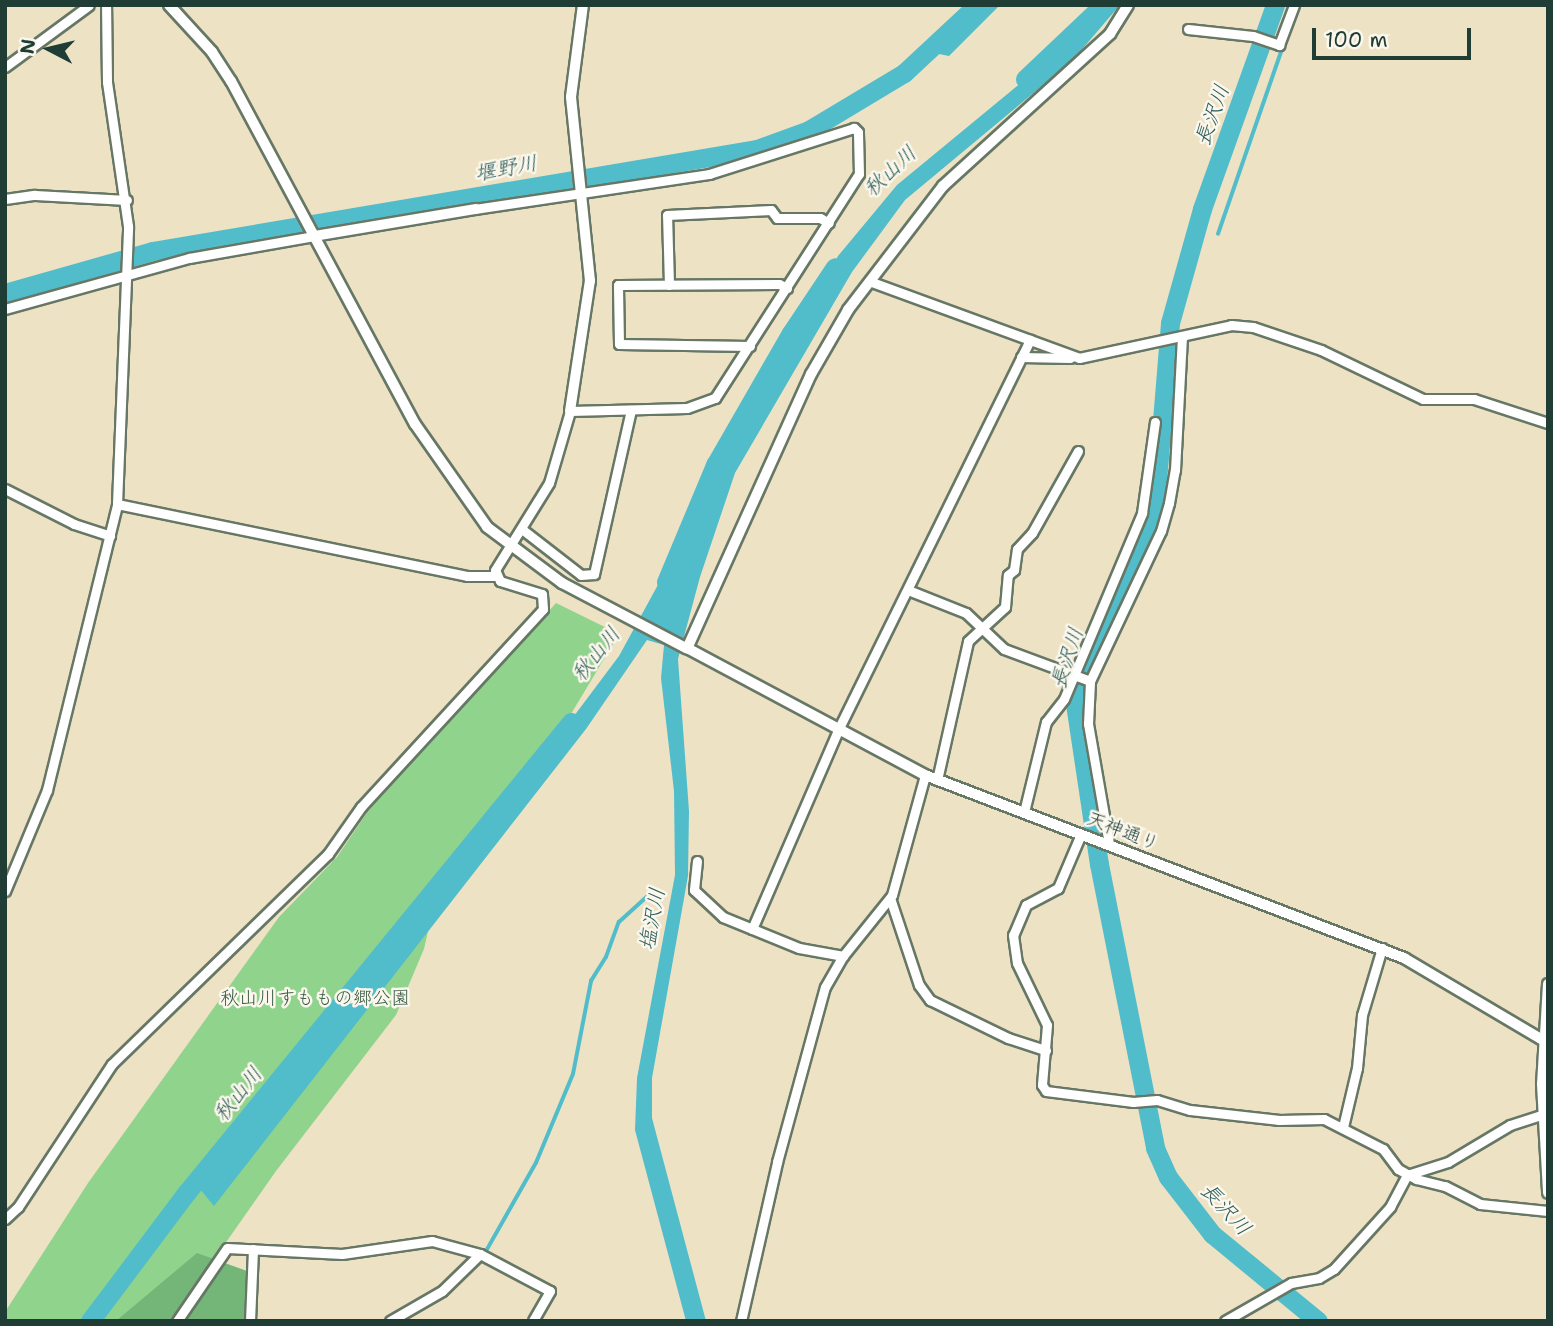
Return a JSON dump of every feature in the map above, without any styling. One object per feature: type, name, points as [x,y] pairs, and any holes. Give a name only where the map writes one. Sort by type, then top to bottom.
[{"type":"street","points":[[5,67],[89,5]]},
{"type":"street","points":[[7,885],[47,790],[117,504],[129,249],[127,200],[107,82],[106,5]]},
{"type":"street","name":"天神通り","points":[[169,5],[221,64],[443,469],[487,527],[512,548],[562,583],[925,775],[1382,948],[1447,980],[1546,1042]]},
{"type":"street","points":[[5,1219],[18,1207],[112,1064],[328,854],[361,807],[543,610],[542,594],[500,582],[495,570],[512,548],[549,483],[570,411],[590,281],[571,97],[583,5]]},
{"type":"street","points":[[686,648],[811,374],[869,281],[943,186],[1110,34],[1128,5]]},
{"type":"street","points":[[1188,29],[1253,36],[1279,45],[1294,5]]},
{"type":"street","points":[[5,309],[127,272],[189,258],[313,234],[709,174],[854,128],[858,132],[859,174],[715,398],[701,407],[570,411]]},
{"type":"street","points":[[5,199],[35,195],[127,200]]},
{"type":"street","points":[[669,285],[667,215],[771,211],[777,218],[820,218],[829,223]]},
{"type":"street","points":[[869,281],[1079,358]]},
{"type":"street","points":[[750,346],[619,344],[618,285],[779,284],[787,288]]},
{"type":"street","points":[[1021,357],[1079,358],[1231,326],[1253,327],[1321,350],[1423,399],[1474,399],[1548,423]]},
{"type":"street","points":[[1108,844],[1088,724],[1090,681],[1161,531],[1169,503],[1175,470],[1182,336]]},
{"type":"street","points":[[752,929],[838,730],[1030,341]]},
{"type":"street","points":[[523,530],[581,575],[593,574],[631,410]]},
{"type":"street","points":[[1024,812],[1046,722],[1064,699],[1071,674],[1142,513],[1154,422]]},
{"type":"street","points":[[937,780],[968,641],[1005,607],[1008,575],[1014,570],[1017,549],[1032,533],[1078,451]]},
{"type":"street","points":[[5,489],[74,524],[110,536]]},
{"type":"street","points":[[117,504],[467,576],[496,576]]},
{"type":"street","points":[[908,590],[966,613],[1003,649],[1090,681]]},
{"type":"street","points":[[741,1321],[777,1162],[825,987],[843,956],[890,898],[925,775]]},
{"type":"street","points":[[1084,835],[1058,888],[1026,905],[1013,935],[1017,963],[1047,1026],[1042,1085],[1046,1091],[1133,1102],[1152,1100],[1279,1119],[1324,1119],[1383,1149],[1407,1175],[1445,1185],[1480,1205],[1515,1212],[1548,1211]]},
{"type":"street","points":[[697,861],[694,890],[723,917],[799,948],[843,956]]},
{"type":"street","points":[[890,898],[919,985],[930,1000],[1008,1038],[1046,1050]]},
{"type":"street","points":[[1343,1127],[1357,1068],[1362,1015],[1382,948]]},
{"type":"street","points":[[1548,984],[1543,1114],[1548,1193]]},
{"type":"street","points":[[1225,1321],[1287,1285],[1319,1278],[1334,1269],[1390,1207],[1407,1175],[1448,1162],[1510,1125],[1543,1114]]},
{"type":"street","points":[[177,1321],[226,1248],[342,1254],[432,1241],[480,1254],[550,1291],[533,1321]]},
{"type":"street","points":[[250,1321],[253,1249]]},
{"type":"street","points":[[390,1321],[442,1291],[480,1254]]},
{"type":"green space","name":"秋山川すももの郷公園","points":[[556,603],[619,634],[571,714],[442,870],[424,949],[396,1015],[276,1171],[171,1321],[5,1321],[5,1312],[88,1183],[279,917],[337,857],[368,811]]},
{"type":"green space","points":[[197,1253],[247,1271],[244,1321],[116,1321]]},
{"type":"water","points":[[982,5],[1000,5],[949,56],[934,53]]},
{"type":"water","points":[[1106,5],[1120,5],[1072,61],[905,200],[852,272],[735,473],[700,577],[678,659],[689,811],[688,876],[652,1078],[652,1118],[706,1321],[686,1321],[635,1130],[637,1078],[675,875],[674,791],[661,678],[664,645],[647,640],[586,729],[214,1206],[200,1189],[508,804],[619,656],[838,256],[897,185],[1090,26]]},
{"type":"waterway","name":"堰野川","points":[[5,293],[152,251],[757,149],[809,130],[904,73],[977,5]]},
{"type":"waterway","name":"秋山川","points":[[1025,79],[1103,5]]},
{"type":"waterway","name":"長沢川","points":[[1275,5],[1202,209],[1170,323],[1155,504],[1084,665],[1074,697],[1099,864],[1155,1148],[1168,1177],[1212,1234],[1318,1321]]},
{"type":"waterway","points":[[1218,234],[1287,35]]},
{"type":"waterway","name":"秋山川","points":[[666,582],[715,465],[791,333],[835,267]]},
{"type":"waterway","name":"秋山川","points":[[90,1321],[187,1192],[571,722]]},
{"type":"waterway","name":"塩沢川","points":[[485,1253],[536,1163],[573,1074],[591,981],[606,957],[619,922],[651,893]]},
{"type":"waterway","points":[[410,1315],[437,1300],[467,1272]]}]
